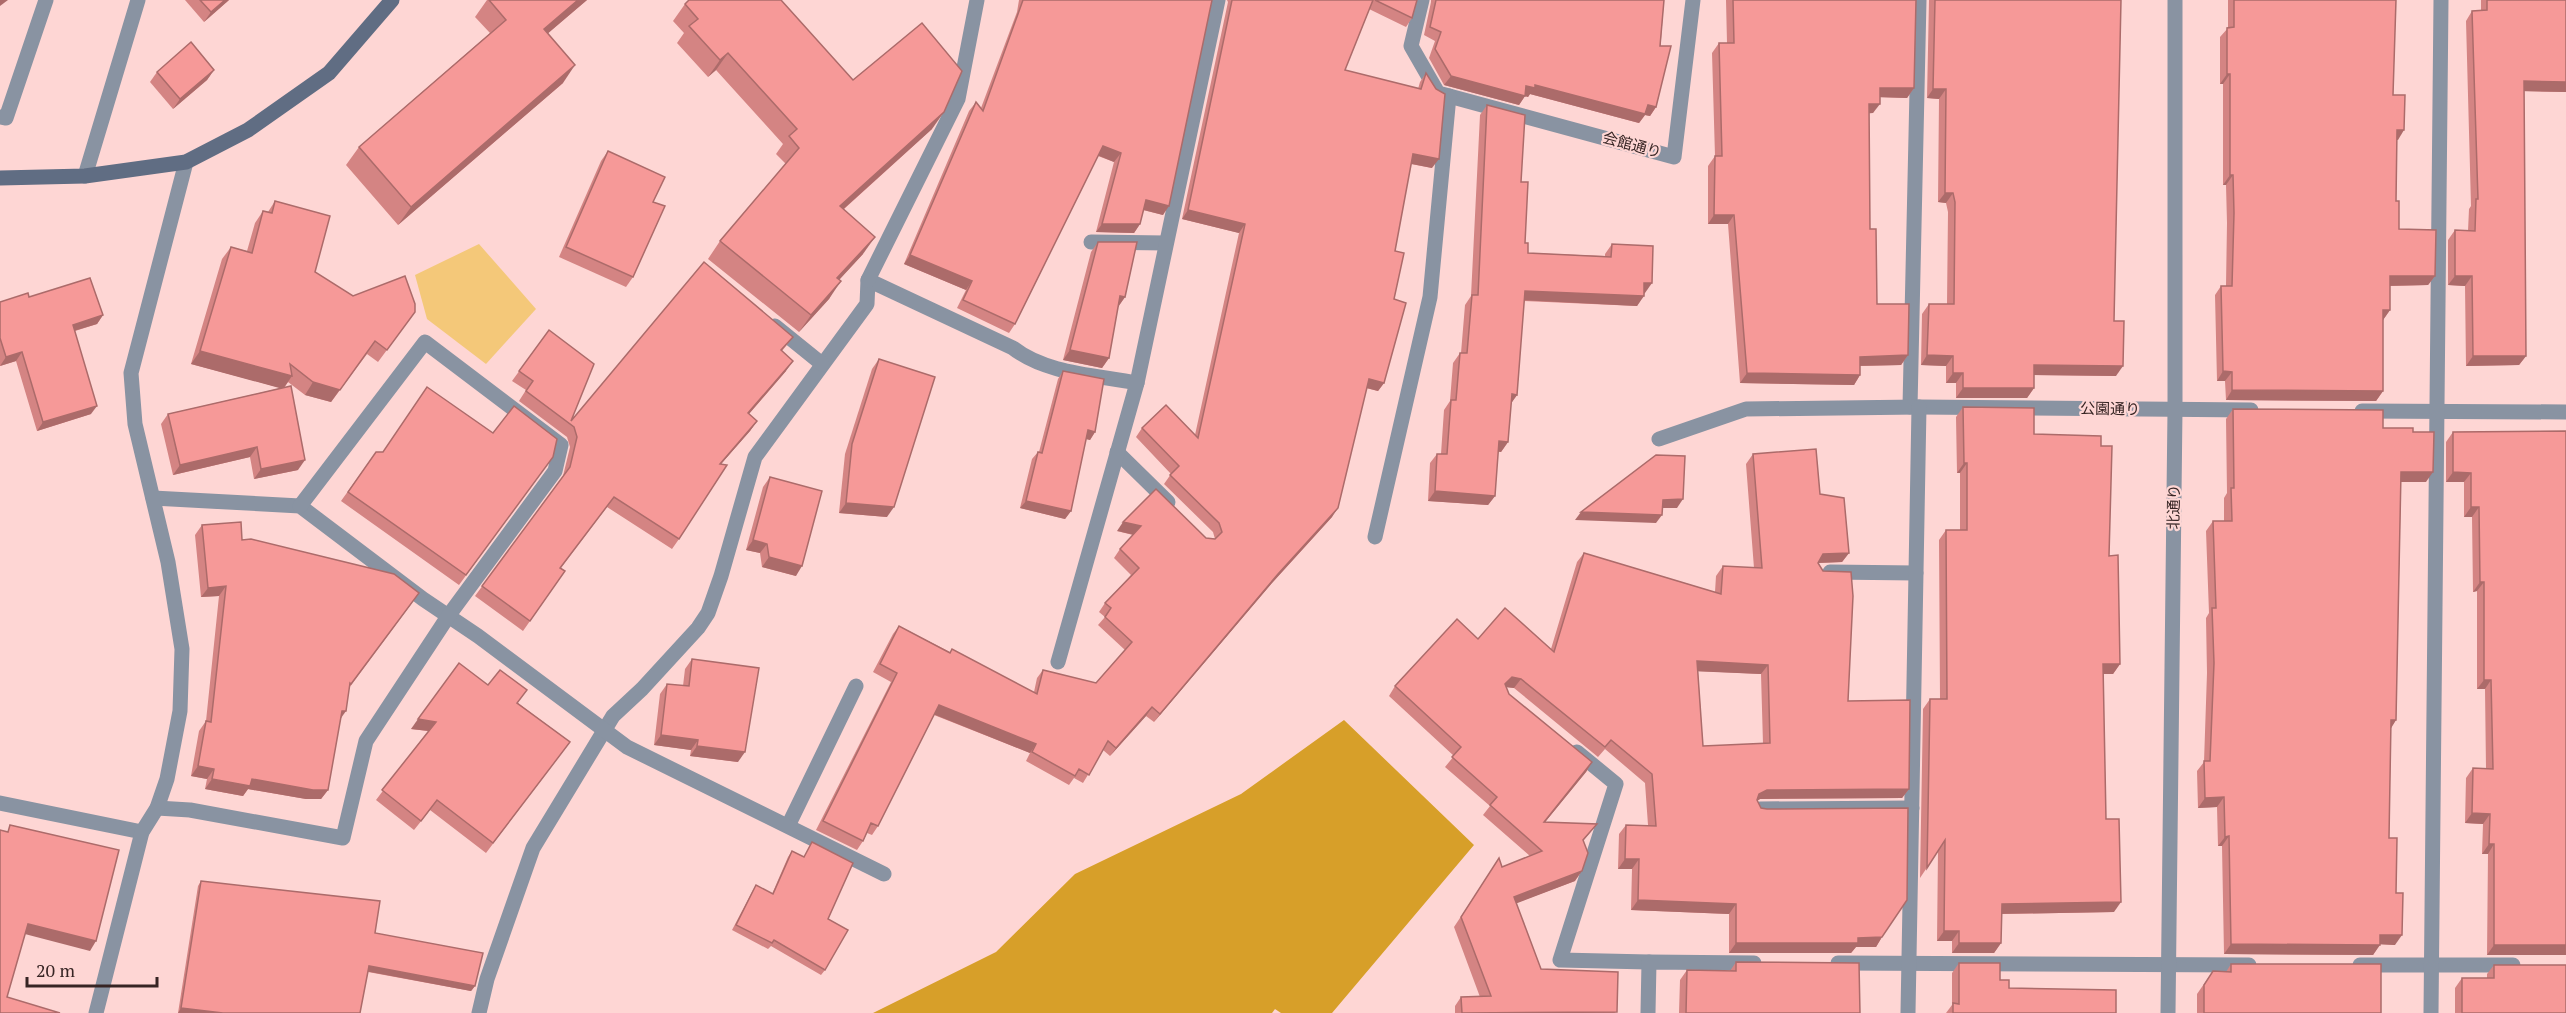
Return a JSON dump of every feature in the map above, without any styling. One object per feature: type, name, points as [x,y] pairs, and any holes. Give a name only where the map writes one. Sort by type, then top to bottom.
[{"type":"main road","points":[[0,178],[85,176],[186,162],[248,130],[329,73],[392,0]]},
{"type":"street","points":[[0,117],[6,118],[46,0]]},
{"type":"street","points":[[85,176],[138,0]]},
{"type":"street","points":[[479,1013],[487,979],[533,848],[613,716],[642,689],[698,628],[708,613],[755,457],[867,304],[868,280],[958,99],[977,0]]},
{"type":"street","points":[[1058,662],[1137,383],[1218,0]]},
{"type":"street","points":[[1375,537],[1430,297],[1443,94],[1411,46],[1422,0]]},
{"type":"street","name":"会館通り","points":[[1443,94],[1674,157],[1693,0]]},
{"type":"street","points":[[1908,1013],[1916,573],[1914,407],[1919,0]]},
{"type":"street","name":"北通り","points":[[2168,1013],[2175,410],[2175,0]]},
{"type":"street","points":[[2431,1013],[2441,0]]},
{"type":"street","points":[[96,1013],[142,832],[157,808],[167,779],[180,711],[182,648],[168,562],[135,424],[130,373],[186,162]]},
{"type":"street","points":[[1091,242],[1166,243]]},
{"type":"street","points":[[868,280],[893,290],[1050,368],[1137,383]]},
{"type":"street","points":[[759,312],[822,364]]},
{"type":"street","points":[[157,808],[190,810],[343,838],[366,741],[448,615],[555,471],[561,445],[425,342],[300,506]]},
{"type":"street","name":"公園通り","points":[[1659,439],[1746,409],[1914,407],[2270,410]]},
{"type":"street","points":[[2342,411],[2566,412]]},
{"type":"street","points":[[1117,452],[1181,515]]},
{"type":"street","points":[[153,498],[300,506],[423,599],[585,714],[627,747],[884,874]]},
{"type":"street","points":[[1821,572],[1916,573]]},
{"type":"street","points":[[788,826],[856,686]]},
{"type":"street","points":[[1562,740],[1616,784],[1560,960],[1767,963]]},
{"type":"street","points":[[0,803],[142,832]]},
{"type":"street","points":[[1760,809],[1912,808]]},
{"type":"street","points":[[1648,962],[1648,1013]]},
{"type":"street","points":[[1826,963],[2264,965]]},
{"type":"street","points":[[2348,965],[2532,965]]},
{"type":"shaded area","points":[[479,244],[536,309],[486,364],[427,319],[415,275]]},
{"type":"shaded area","points":[[1344,720],[1474,845],[1332,1013],[1281,1013],[1275,1009],[1272,1013],[873,1013],[996,952],[1075,874],[1241,794]]},
{"type":"building","points":[[200,0],[225,0],[211,12]]},
{"type":"building","points":[[489,0],[578,0],[544,29],[575,65],[411,207],[359,147],[506,20]]},
{"type":"building","points":[[689,0],[781,0],[853,80],[922,23],[962,71],[944,112],[840,206],[875,237],[837,278],[841,281],[811,315],[720,241],[799,148],[789,136],[797,129],[728,53],[720,60],[689,26],[698,19],[685,4]]},
{"type":"building","points":[[1023,0],[1212,0],[1169,206],[1146,200],[1140,224],[1102,224],[1121,153],[1103,146],[1015,324],[963,300],[972,281],[910,255],[976,102],[983,111]]},
{"type":"building","points":[[1232,0],[1373,0],[1345,70],[1421,89],[1426,73],[1436,89],[1445,94],[1439,159],[1413,154],[1395,251],[1404,253],[1394,299],[1406,303],[1384,383],[1369,379],[1338,508],[1278,574],[1160,714],[1152,707],[1116,748],[1108,741],[1089,775],[1079,769],[1075,776],[1032,752],[1036,744],[939,705],[878,826],[871,823],[863,841],[823,821],[897,673],[880,664],[899,626],[950,653],[952,649],[1037,694],[1043,670],[1096,683],[1132,642],[1105,617],[1111,608],[1105,603],[1139,568],[1120,549],[1141,526],[1123,522],[1156,489],[1206,538],[1215,539],[1222,532],[1219,523],[1170,475],[1179,466],[1142,428],[1166,405],[1198,438],[1245,224],[1188,210]]},
{"type":"building","points":[[1375,0],[1417,0],[1412,18]]},
{"type":"building","points":[[1436,0],[1664,0],[1660,46],[1671,46],[1656,107],[1648,105],[1645,114],[1535,85],[1535,88],[1526,86],[1525,96],[1451,76],[1435,49],[1441,32],[1430,27]]},
{"type":"building","points":[[1733,0],[1916,0],[1914,88],[1880,88],[1880,104],[1869,104],[1870,229],[1876,229],[1877,304],[1909,304],[1908,355],[1860,357],[1860,375],[1747,373],[1734,215],[1714,215],[1715,156],[1722,156],[1719,43],[1734,43]]},
{"type":"building","points":[[1935,0],[2121,0],[2114,321],[2124,321],[2123,366],[2034,365],[2034,388],[1963,388],[1963,373],[1953,373],[1953,356],[1927,355],[1929,304],[1954,304],[1955,202],[1953,193],[1945,193],[1946,89],[1933,89]]},
{"type":"building","points":[[2234,0],[2396,0],[2393,95],[2405,95],[2404,130],[2397,130],[2396,201],[2399,201],[2399,229],[2436,230],[2435,276],[2390,276],[2390,310],[2383,310],[2383,391],[2232,390],[2232,372],[2223,371],[2221,286],[2232,286],[2234,213],[2233,175],[2230,175],[2230,74],[2227,74],[2227,28],[2234,27]]},
{"type":"building","points":[[2487,0],[2566,0],[2566,82],[2524,81],[2526,356],[2473,356],[2472,276],[2455,276],[2455,230],[2475,231],[2476,199],[2478,199],[2472,11],[2487,10]]},
{"type":"building","points":[[191,42],[214,70],[180,99],[157,72]]},
{"type":"building","points":[[1487,105],[1525,115],[1521,182],[1528,182],[1525,243],[1528,243],[1528,253],[1611,257],[1612,244],[1653,246],[1652,283],[1644,283],[1644,296],[1525,291],[1517,395],[1512,394],[1508,442],[1499,441],[1495,496],[1435,491],[1437,454],[1447,454],[1451,400],[1456,400],[1460,353],[1467,353],[1472,295],[1478,295]]},
{"type":"building","points":[[608,151],[665,177],[653,202],[665,206],[633,277],[566,247]]},
{"type":"building","points":[[275,201],[330,216],[315,272],[353,296],[405,276],[415,304],[415,312],[387,350],[375,341],[340,390],[313,382],[290,364],[292,376],[200,351],[231,247],[252,253],[263,211],[272,213]]},
{"type":"building","points":[[1098,242],[1137,242],[1125,297],[1120,296],[1109,358],[1070,350]]},
{"type":"building","points":[[704,262],[793,337],[781,350],[793,361],[748,413],[757,421],[720,464],[727,465],[679,539],[614,497],[560,568],[565,571],[530,621],[482,586],[570,467],[577,437],[574,427],[526,391],[533,381],[519,371],[549,330],[594,364],[571,421]]},
{"type":"building","points":[[90,278],[103,315],[73,325],[97,406],[43,422],[22,352],[6,357],[0,338],[0,302],[28,293],[29,297]]},
{"type":"building","points":[[879,359],[935,377],[894,507],[846,503],[852,444]]},
{"type":"building","points":[[1063,371],[1104,379],[1095,432],[1088,430],[1071,511],[1026,501],[1038,452],[1042,453]]},
{"type":"building","points":[[291,386],[305,460],[261,469],[257,447],[180,465],[168,414]]},
{"type":"building","points":[[427,387],[493,433],[514,406],[557,439],[553,457],[466,575],[348,492],[376,452],[383,452]]},
{"type":"building","points":[[1963,407],[2034,408],[2034,434],[2101,436],[2101,446],[2112,446],[2109,556],[2118,555],[2120,664],[2103,664],[2106,819],[2119,819],[2121,902],[2002,904],[2001,943],[1959,943],[1959,931],[1944,931],[1945,840],[1927,868],[1930,699],[1947,699],[1946,530],[1967,530],[1967,463],[1964,463]]},
{"type":"building","points":[[2233,409],[2383,410],[2383,428],[2413,428],[2413,432],[2434,432],[2433,472],[2401,472],[2396,720],[2391,720],[2389,838],[2397,838],[2396,893],[2403,893],[2402,935],[2380,935],[2380,945],[2231,944],[2229,836],[2225,837],[2224,797],[2205,798],[2204,761],[2210,761],[2214,663],[2212,608],[2216,608],[2213,521],[2232,521]]},
{"type":"building","points":[[2566,431],[2566,945],[2494,945],[2494,844],[2489,844],[2490,814],[2472,813],[2473,768],[2493,769],[2491,680],[2484,680],[2484,582],[2480,582],[2479,507],[2471,507],[2471,473],[2453,472],[2453,432]]},
{"type":"building","points":[[1816,449],[1820,494],[1844,498],[1849,553],[1823,554],[1818,563],[1823,571],[1851,572],[1853,596],[1848,701],[1910,700],[1909,789],[1767,790],[1759,794],[1757,800],[1761,808],[1767,809],[1908,808],[1907,900],[1882,937],[1858,938],[1858,943],[1736,943],[1736,904],[1638,900],[1639,859],[1625,859],[1626,825],[1656,826],[1652,774],[1611,740],[1605,747],[1521,679],[1512,677],[1505,684],[1509,694],[1592,762],[1544,822],[1597,824],[1583,840],[1588,853],[1582,871],[1514,897],[1541,969],[1618,972],[1617,1012],[1462,1013],[1461,997],[1491,996],[1461,917],[1499,858],[1502,867],[1542,851],[1490,805],[1497,797],[1452,757],[1461,747],[1395,686],[1457,619],[1478,639],[1505,608],[1554,652],[1584,553],[1721,594],[1723,566],[1762,568],[1753,454]],"holes":[[[1697,661],[1768,665],[1770,743],[1703,746]]]},
{"type":"building","points":[[1656,455],[1685,456],[1683,499],[1663,500],[1662,515],[1581,512]]},
{"type":"building","points":[[770,477],[822,491],[802,566],[769,557],[767,544],[753,540]]},
{"type":"building","points":[[241,522],[242,540],[251,539],[394,574],[419,593],[350,683],[346,711],[342,711],[328,790],[313,790],[252,779],[250,786],[212,779],[214,769],[198,766],[206,721],[211,722],[226,586],[208,588],[202,525]]},
{"type":"building","points":[[692,659],[759,668],[745,752],[697,746],[698,740],[661,735],[667,684],[689,686]]},
{"type":"building","points":[[459,663],[488,685],[500,670],[527,690],[517,703],[570,742],[493,843],[437,800],[421,821],[382,790],[436,722],[418,719]]},
{"type":"building","points":[[10,825],[119,850],[96,941],[28,924],[7,997],[60,1013],[0,1013],[0,830],[8,832]]},
{"type":"building","points":[[812,842],[853,863],[828,919],[848,930],[825,970],[774,940],[772,943],[736,925],[756,885],[773,894],[792,851],[804,857]]},
{"type":"building","points":[[201,881],[380,901],[375,933],[483,953],[475,986],[369,966],[360,1013],[223,1013],[181,1008]]},
{"type":"building","points":[[1736,962],[1859,963],[1860,1013],[1686,1013],[1687,970],[1736,971]]},
{"type":"building","points":[[1959,963],[2000,963],[2000,980],[2009,980],[2009,988],[2116,990],[2116,1013],[1953,1013],[1953,1003],[1959,1004]]},
{"type":"building","points":[[2231,964],[2381,964],[2381,1013],[2204,1013],[2204,985],[2213,971],[2231,972]]},
{"type":"building","points":[[2494,965],[2566,965],[2566,1013],[2462,1013],[2462,978],[2494,978]]}]
